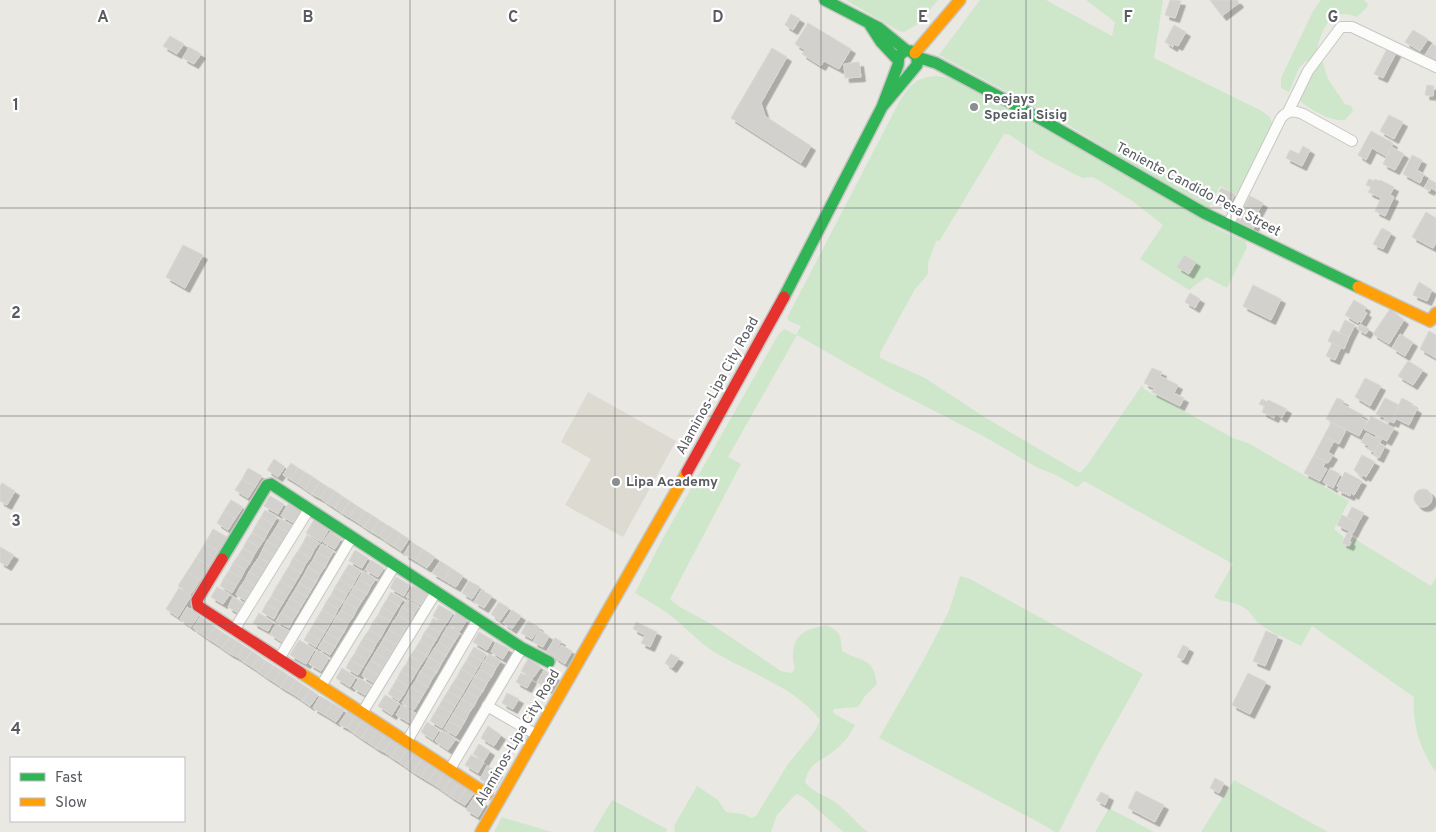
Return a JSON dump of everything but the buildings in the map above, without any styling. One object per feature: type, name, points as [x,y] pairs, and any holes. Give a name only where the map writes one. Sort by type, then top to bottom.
[{"type":"street","points":[[825,0],[888,34],[913,60]]},
{"type":"street","points":[[868,23],[903,70],[960,0]]},
{"type":"street","points":[[1228,224],[1281,118],[1288,112],[1308,71],[1341,27],[1352,27],[1436,67]]},
{"type":"street","points":[[897,62],[899,54],[913,60]]},
{"type":"street","name":"Teniente Candido Pesa Street","points":[[913,60],[929,70],[948,70],[1039,118],[1117,164],[1228,224],[1389,303],[1434,319]]},
{"type":"street","name":"Alaminos-Lipa City Road","points":[[481,832],[538,735],[774,316],[882,107],[913,60]]},
{"type":"street","name":"Alaminos-Lipa City Road","points":[[882,107],[897,62]]},
{"type":"street","points":[[1288,112],[1300,113],[1352,142]]},
{"type":"street","points":[[486,794],[198,606],[197,600],[267,485],[271,484],[522,648],[548,662]]},
{"type":"street","points":[[234,630],[309,508]]},
{"type":"street","points":[[279,659],[352,537]]},
{"type":"street","points":[[321,686],[395,565]]},
{"type":"street","points":[[362,713],[436,592]]},
{"type":"street","points":[[407,741],[478,618]]},
{"type":"street","points":[[450,769],[522,648]]},
{"type":"street","points":[[488,706],[538,735]]},
{"type":"shaded area","name":"Lipa Academy","points":[[588,392],[676,441],[623,537],[565,505],[591,459],[561,442]]},
{"type":"green space","points":[[846,0],[938,0],[918,24],[904,32],[899,31]]},
{"type":"green space","points":[[980,0],[1046,0],[1112,36],[1115,22],[1086,0],[1163,0],[1154,58],[1262,111],[1270,117],[1272,124],[1238,195],[1220,186],[1209,208],[1143,171],[1065,123],[939,55]]},
{"type":"green space","points":[[1321,0],[1364,0],[1368,4],[1357,17],[1345,14],[1334,17],[1329,21],[1317,49],[1328,79],[1345,104],[1351,106],[1353,111],[1345,120],[1328,117],[1301,102],[1303,89],[1314,71],[1310,61],[1306,61],[1299,68],[1289,92],[1281,88],[1281,78],[1313,11]]},
{"type":"green space","points":[[936,76],[949,78],[1088,153],[1220,230],[1245,241],[1247,247],[1227,288],[1206,277],[1189,290],[1140,259],[1163,225],[1131,200],[1093,177],[1083,178],[1070,172],[1040,156],[1010,135],[1004,134],[940,240],[936,241],[928,263],[928,274],[915,289],[880,353],[880,358],[925,378],[986,418],[1080,473],[1142,385],[1144,389],[1233,438],[1248,443],[1349,501],[1334,529],[1344,537],[1341,543],[1350,547],[1355,539],[1431,586],[1436,577],[1436,772],[1421,746],[1418,736],[1414,717],[1414,697],[1312,626],[1301,646],[1264,627],[1243,607],[1214,597],[1233,564],[1084,481],[1077,487],[1056,475],[1038,468],[983,436],[886,386],[797,335],[728,457],[741,464],[670,599],[781,671],[791,673],[795,669],[793,653],[795,643],[801,634],[826,625],[839,634],[842,651],[869,664],[873,669],[877,684],[865,696],[858,707],[834,709],[833,713],[855,725],[853,729],[838,747],[809,770],[805,782],[815,791],[844,809],[868,832],[843,832],[798,794],[777,815],[771,832],[675,832],[674,826],[697,786],[718,800],[726,812],[743,814],[751,818],[756,816],[788,764],[815,731],[820,720],[810,709],[785,689],[711,650],[670,615],[635,593],[663,538],[778,335],[784,329],[796,335],[801,326],[789,321],[787,318],[897,106],[904,94],[916,81]]},
{"type":"green space","points":[[960,576],[970,579],[1143,674],[1096,758],[1059,832],[1055,832],[879,738],[949,611]]},
{"type":"green space","points":[[1234,780],[1328,832],[1201,832]]},
{"type":"green space","points":[[612,800],[667,829],[666,832],[593,832]]},
{"type":"green space","points":[[1109,808],[1154,832],[1095,832]]},
{"type":"green space","points":[[502,817],[505,818],[552,832],[494,832]]},
{"type":"traffic: fast","points":[[825,0],[879,28],[906,50]]},
{"type":"traffic: fast","points":[[870,25],[881,42],[897,59]]},
{"type":"traffic: fast","points":[[784,297],[882,107],[898,65],[899,56],[904,51],[911,51],[917,57],[917,65],[882,107]]},
{"type":"traffic: fast","points":[[917,57],[936,63],[1039,118],[1204,213],[1358,287]]},
{"type":"traffic: fast","points":[[222,559],[267,485],[271,484],[522,648],[549,662]]},
{"type":"traffic: slow","points":[[915,53],[960,0]]},
{"type":"traffic: slow","points":[[1358,287],[1430,321],[1436,313]]},
{"type":"traffic: slow","points":[[481,832],[687,472]]},
{"type":"traffic: slow","points":[[301,673],[487,794]]},
{"type":"traffic: jam","points":[[687,472],[784,297]]},
{"type":"traffic: jam","points":[[222,559],[197,600],[198,606],[301,673]]},
{"type":"place","name":"Peejays Special Sisig","points":[[974,107]]},
{"type":"place","name":"Lipa Academy","points":[[616,482]]}]
